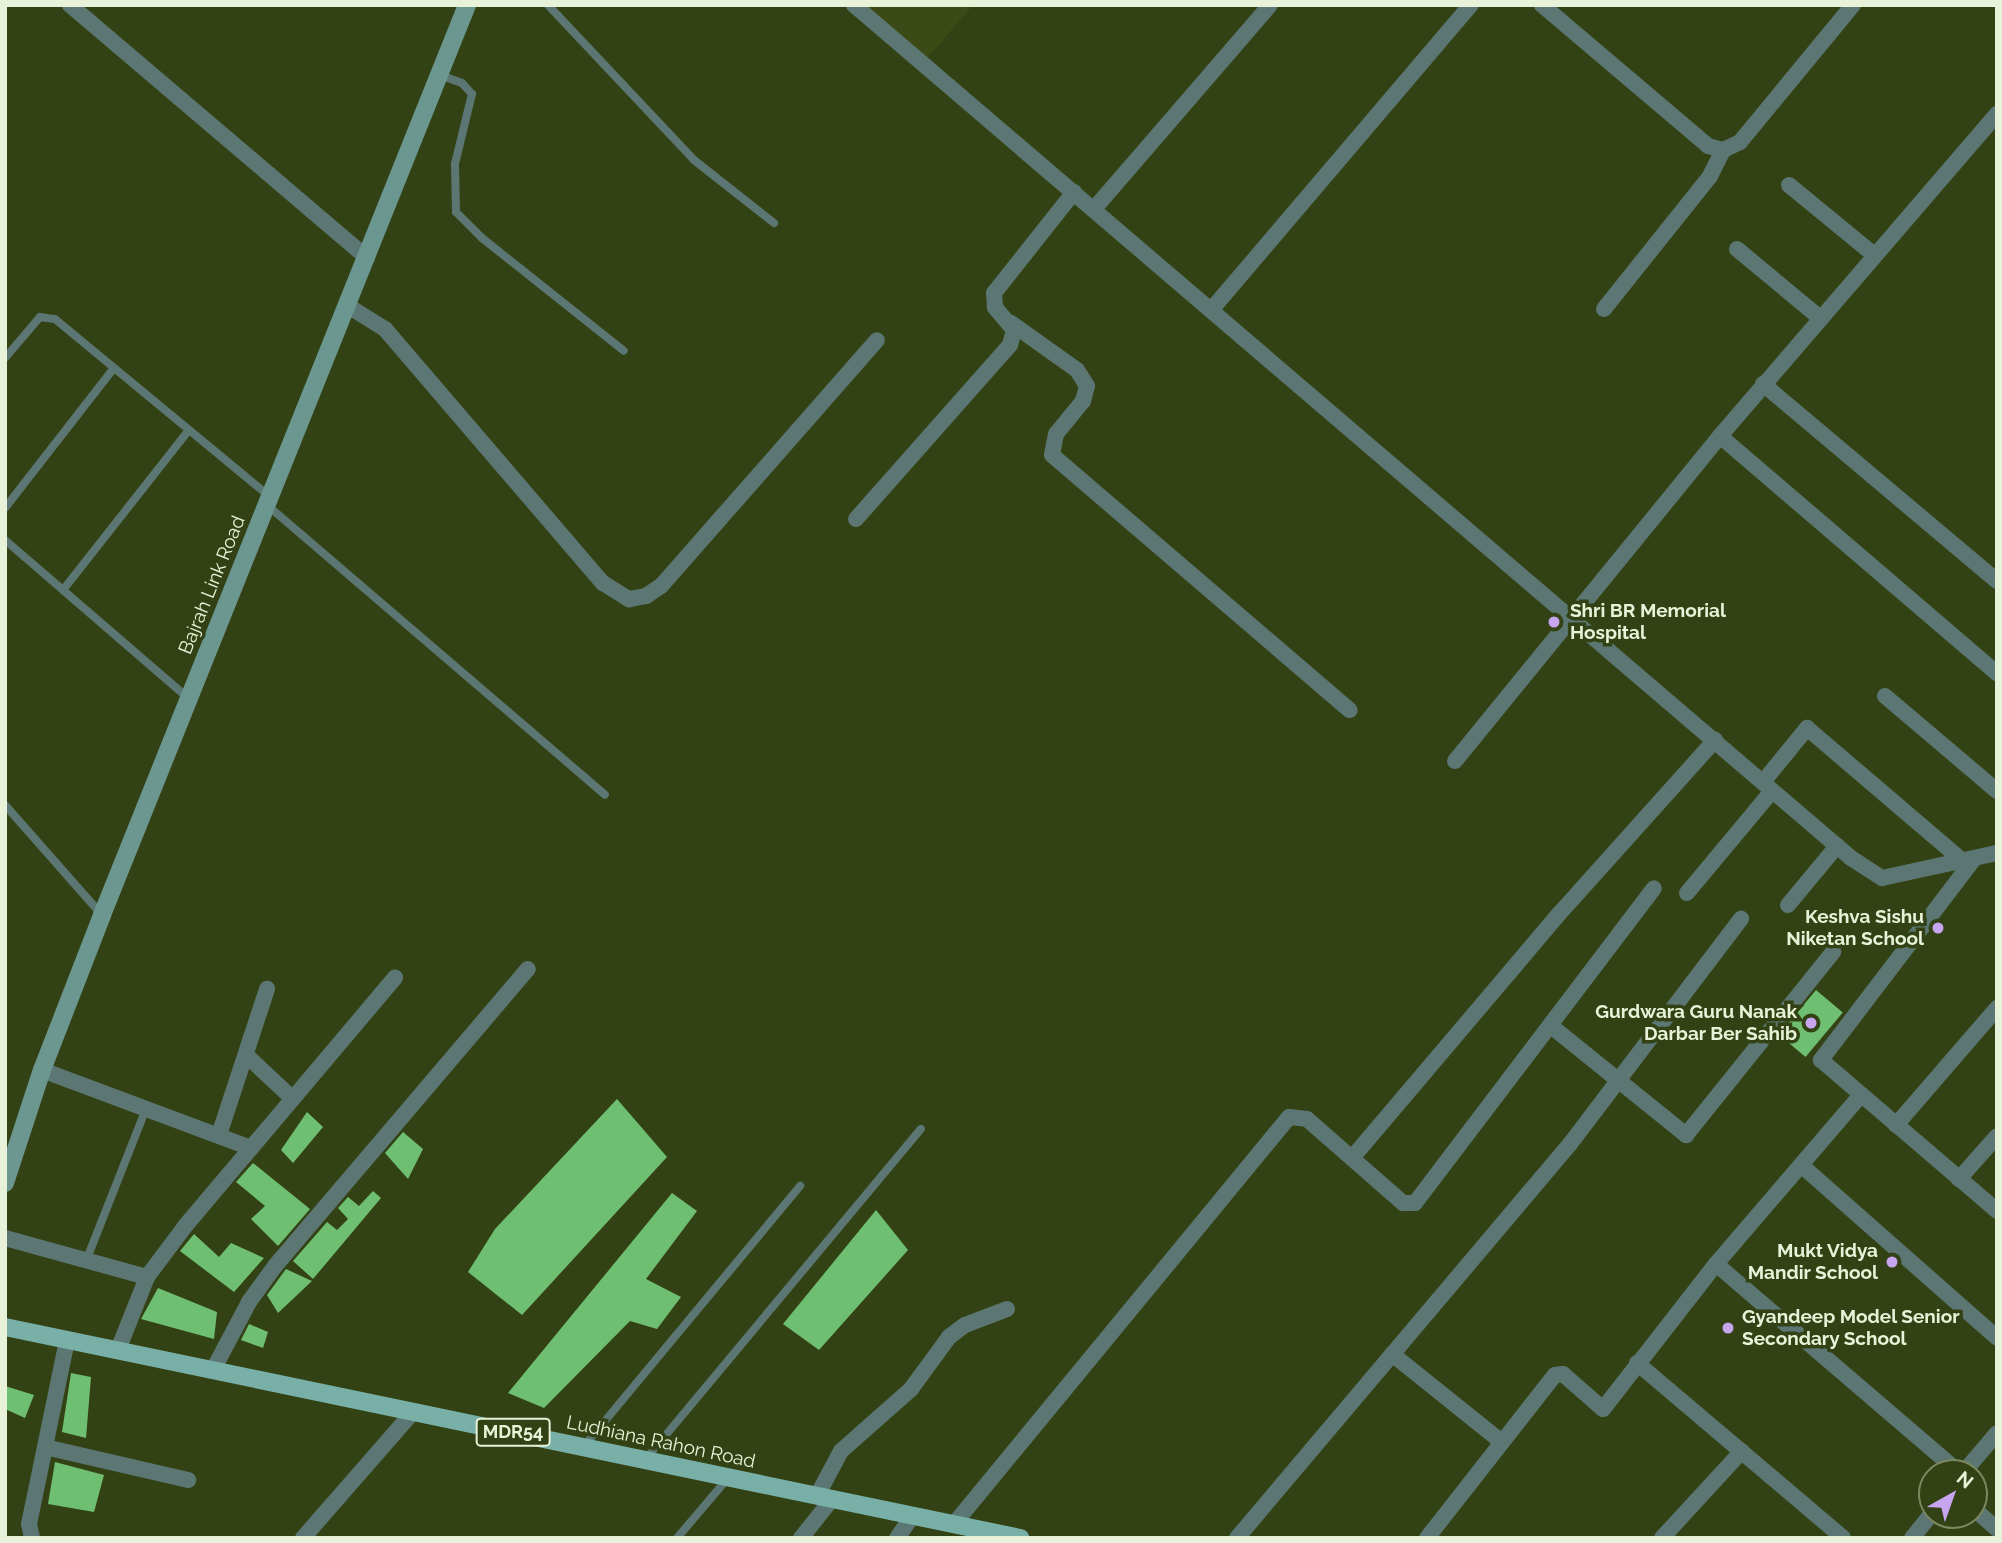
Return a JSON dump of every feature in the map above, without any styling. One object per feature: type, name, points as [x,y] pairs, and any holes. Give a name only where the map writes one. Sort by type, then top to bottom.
[{"type":"main road","name":"Ludhiana Rahon Road","points":[[5,1327],[1020,1538]]},
{"type":"street","points":[[70,5],[367,258]]},
{"type":"street","name":"Bajrah Link Road","points":[[5,1183],[42,1070],[102,915],[467,5]]},
{"type":"street","points":[[854,5],[1573,617],[1837,846],[1882,878],[1997,853]]},
{"type":"street","points":[[1094,209],[1270,5]]},
{"type":"street","points":[[1212,309],[1471,5]]},
{"type":"street","points":[[1542,5],[1702,141],[1723,150]]},
{"type":"street","points":[[1604,309],[1710,176],[1723,150],[1740,142],[1853,5]]},
{"type":"street","points":[[1455,761],[1763,384],[1997,114]]},
{"type":"street","points":[[1789,185],[1873,254]]},
{"type":"street","points":[[1074,192],[994,293],[995,307],[1011,323],[1077,370],[1087,386],[1083,401],[1056,435],[1052,455],[1350,710]]},
{"type":"street","points":[[1737,249],[1820,318]]},
{"type":"street","points":[[348,306],[385,329],[603,583],[629,599],[646,596],[661,586],[877,340]]},
{"type":"street","points":[[856,519],[1005,351],[1014,337],[1011,323]]},
{"type":"street","points":[[1763,384],[1997,580]]},
{"type":"street","points":[[1720,436],[1997,673]]},
{"type":"street","points":[[1885,696],[1997,791]]},
{"type":"street","points":[[1687,893],[1768,786],[1807,728],[1969,860]]},
{"type":"street","points":[[1352,1158],[1559,914],[1715,740]]},
{"type":"street","points":[[1788,905],[1837,846]]},
{"type":"street","points":[[1969,860],[1821,1060],[1997,1211]]},
{"type":"street","points":[[954,1524],[1289,1117],[1307,1119],[1403,1203],[1415,1203],[1654,888]]},
{"type":"street","points":[[1237,1538],[1618,1082],[1741,919]]},
{"type":"street","points":[[1551,1026],[1686,1135],[1833,952]]},
{"type":"street","points":[[213,1370],[249,1302],[275,1266],[528,969]]},
{"type":"street","points":[[118,1350],[147,1277],[251,1148],[396,978]]},
{"type":"street","points":[[219,1135],[267,989]]},
{"type":"street","points":[[1896,1125],[1997,1008]]},
{"type":"street","points":[[246,1055],[293,1099]]},
{"type":"street","points":[[42,1070],[147,1106],[251,1148]]},
{"type":"street","points":[[1427,1538],[1555,1375],[1563,1374],[1603,1409],[1716,1264],[1861,1095]]},
{"type":"street","points":[[1959,1179],[1997,1136]]},
{"type":"street","points":[[1801,1165],[1997,1338]]},
{"type":"street","points":[[5,1238],[147,1277]]},
{"type":"street","points":[[1716,1264],[1945,1459]]},
{"type":"street","points":[[801,1538],[825,1497],[841,1451],[911,1389],[949,1338],[965,1325],[1007,1309]]},
{"type":"street","points":[[32,1538],[29,1524],[67,1340]]},
{"type":"street","points":[[1392,1354],[1502,1443]]},
{"type":"street","points":[[1637,1363],[1843,1538]]},
{"type":"street","points":[[303,1538],[413,1412]]},
{"type":"street","points":[[1974,1459],[1996,1435]]},
{"type":"street","points":[[45,1447],[188,1480]]},
{"type":"street","points":[[1662,1538],[1742,1451]]},
{"type":"street","points":[[897,1538],[913,1516]]},
{"type":"lane","points":[[548,5],[694,160],[774,223]]},
{"type":"lane","points":[[440,75],[462,83],[472,94],[455,164],[456,212],[482,238],[624,351]]},
{"type":"lane","points":[[5,358],[40,317],[47,316],[188,431],[604,795]]},
{"type":"lane","points":[[5,508],[114,368]]},
{"type":"lane","points":[[63,590],[188,431]]},
{"type":"lane","points":[[5,540],[188,698]]},
{"type":"lane","points":[[5,805],[102,915]]},
{"type":"lane","points":[[86,1261],[147,1106]]},
{"type":"lane","points":[[645,1460],[920,1129]]},
{"type":"lane","points":[[584,1447],[800,1186]]},
{"type":"lane","points":[[677,1538],[729,1477]]},
{"type":"shaded area","points":[[860,5],[973,5],[925,61]]},
{"type":"building","name":"Gurdwara Guru Nanak Darbar Ber Sahib","points":[[1816,990],[1843,1012],[1806,1057],[1779,1034]]},
{"type":"building","points":[[617,1099],[667,1157],[522,1315],[468,1272],[495,1229]]},
{"type":"building","points":[[307,1112],[323,1127],[293,1163],[281,1150]]},
{"type":"building","points":[[403,1132],[423,1149],[408,1179],[385,1153]]},
{"type":"building","points":[[253,1163],[310,1209],[278,1246],[251,1219],[265,1206],[236,1182]]},
{"type":"building","points":[[373,1191],[381,1198],[313,1279],[293,1261],[327,1222],[337,1230],[348,1219],[338,1208],[348,1197],[359,1206]]},
{"type":"building","points":[[672,1193],[697,1211],[646,1279],[681,1297],[657,1329],[630,1321],[544,1408],[508,1393]]},
{"type":"building","points":[[876,1210],[908,1250],[819,1350],[783,1324]]},
{"type":"building","points":[[194,1234],[219,1257],[231,1243],[264,1258],[234,1292],[180,1251]]},
{"type":"building","points":[[286,1269],[312,1281],[278,1313],[267,1295]]},
{"type":"building","points":[[158,1288],[217,1312],[214,1339],[141,1319]]},
{"type":"building","points":[[249,1324],[268,1332],[263,1348],[241,1340]]},
{"type":"building","points":[[71,1373],[91,1377],[86,1438],[62,1432]]},
{"type":"building","points":[[5,1386],[34,1395],[25,1418],[5,1409]]},
{"type":"building","points":[[55,1462],[104,1475],[94,1512],[48,1504]]},
{"type":"place","name":"Shri BR Memorial Hospital","points":[[1554,622]]},
{"type":"place","name":"Keshva Sishu Niketan School","points":[[1938,928]]},
{"type":"place","name":"Gurdwara Guru Nanak Darbar Ber Sahib","points":[[1811,1023]]},
{"type":"place","name":"Mukt Vidya Mandir School","points":[[1892,1262]]},
{"type":"place","name":"Gyandeep Model Senior Secondary School","points":[[1728,1328]]}]
